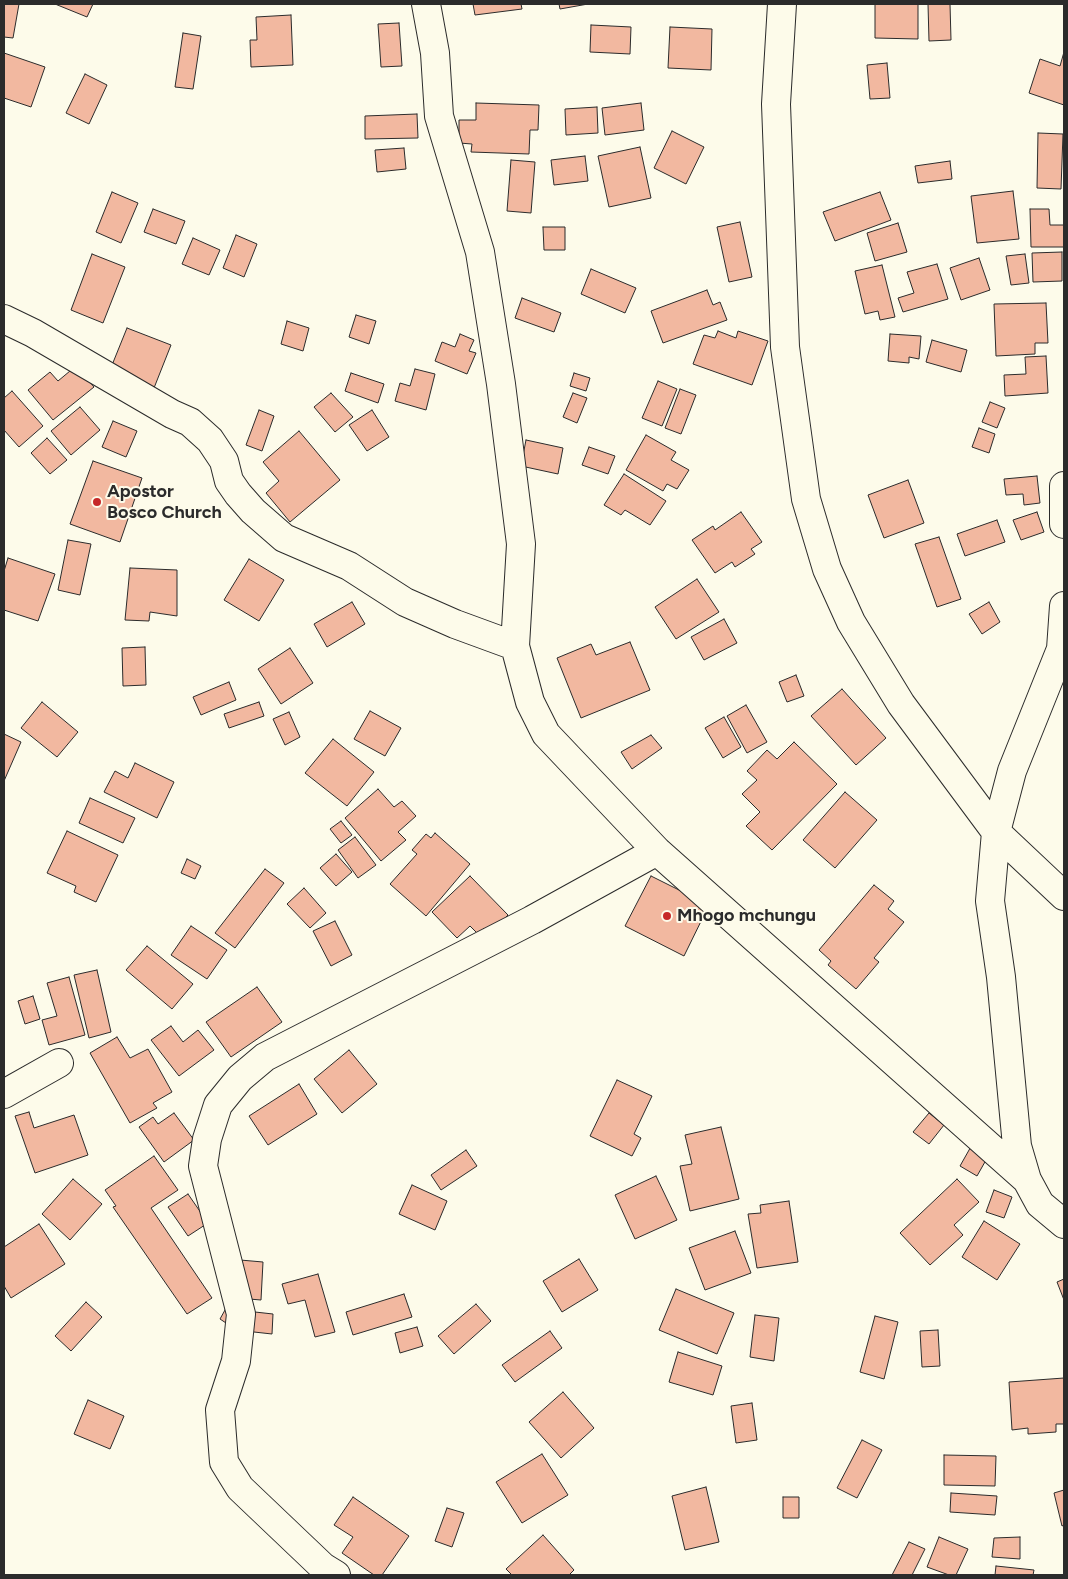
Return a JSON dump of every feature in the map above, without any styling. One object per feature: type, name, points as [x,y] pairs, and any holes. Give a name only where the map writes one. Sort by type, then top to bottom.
[{"type":"street","points":[[426,4],[435,53],[440,116],[480,252],[501,384],[521,544],[515,646],[530,702],[546,734],[657,851],[1028,1180]]},
{"type":"street","points":[[782,4],[776,104],[785,347],[806,499],[827,569],[851,622],[901,704],[996,832],[1064,896]]},
{"type":"street","points":[[4,319],[33,333],[172,414],[190,422],[210,440],[224,462],[230,481],[238,494],[253,511],[284,538],[349,566],[406,602],[455,624],[515,646]]},
{"type":"street","points":[[1064,486],[1064,524]]},
{"type":"street","points":[[1064,606],[1061,649],[1012,771],[996,832],[990,901],[1000,968],[1017,1146],[1028,1180],[1040,1204],[1064,1224]]},
{"type":"street","points":[[322,1572],[240,1488],[224,1462],[220,1410],[236,1361],[241,1314],[203,1166],[207,1139],[218,1105],[240,1078],[265,1057],[524,924],[657,851]]},
{"type":"street","points":[[4,1094],[59,1064]]},
{"type":"building","points":[[4,4],[19,4],[13,38],[4,37]]},
{"type":"building","points":[[55,4],[93,4],[87,17]]},
{"type":"building","points":[[473,4],[521,4],[522,9],[475,15]]},
{"type":"building","points":[[559,4],[588,4],[560,9]]},
{"type":"building","points":[[875,4],[918,4],[918,39],[875,38]]},
{"type":"building","points":[[928,4],[950,4],[951,40],[929,41]]},
{"type":"building","points":[[291,15],[293,65],[251,67],[250,40],[257,40],[256,17]]},
{"type":"building","points":[[399,23],[402,66],[381,67],[378,24]]},
{"type":"building","points":[[591,25],[631,27],[630,54],[590,52]]},
{"type":"building","points":[[670,27],[712,29],[711,70],[668,68]]},
{"type":"building","points":[[183,33],[201,36],[193,89],[175,87]]},
{"type":"building","points":[[1064,52],[1064,105],[1029,93],[1040,59],[1060,66]]},
{"type":"building","points":[[4,53],[45,67],[31,107],[4,98]]},
{"type":"building","points":[[887,63],[890,98],[870,99],[867,65]]},
{"type":"building","points":[[85,74],[107,85],[89,124],[66,113]]},
{"type":"building","points":[[476,103],[539,105],[538,130],[530,130],[529,154],[471,152],[472,144],[459,143],[459,120],[476,120]]},
{"type":"building","points":[[641,103],[644,130],[605,135],[602,108]]},
{"type":"building","points":[[597,107],[598,133],[566,135],[565,109]]},
{"type":"building","points":[[417,114],[418,138],[365,139],[365,116]]},
{"type":"building","points":[[672,131],[704,147],[686,184],[654,168]]},
{"type":"building","points":[[1038,133],[1063,134],[1061,189],[1037,188]]},
{"type":"building","points":[[640,147],[651,198],[609,207],[598,156]]},
{"type":"building","points":[[404,148],[406,169],[377,172],[375,150]]},
{"type":"building","points":[[585,156],[588,181],[554,185],[551,160]]},
{"type":"building","points":[[511,160],[535,162],[531,213],[507,211]]},
{"type":"building","points":[[950,161],[952,179],[918,183],[915,166]]},
{"type":"building","points":[[1013,191],[1019,239],[977,243],[971,196]]},
{"type":"building","points":[[112,192],[138,203],[121,243],[96,232]]},
{"type":"building","points":[[880,192],[891,220],[835,241],[823,212]]},
{"type":"building","points":[[153,209],[185,221],[176,244],[144,232]]},
{"type":"building","points":[[1030,209],[1049,209],[1050,225],[1064,225],[1064,247],[1031,247]]},
{"type":"building","points":[[740,222],[752,277],[729,282],[717,227]]},
{"type":"building","points":[[898,223],[907,252],[875,261],[867,233]]},
{"type":"building","points":[[543,227],[565,227],[565,250],[544,250]]},
{"type":"building","points":[[236,235],[257,244],[244,277],[223,268]]},
{"type":"building","points":[[193,238],[220,250],[209,275],[182,264]]},
{"type":"building","points":[[1062,252],[1062,281],[1033,282],[1032,253]]},
{"type":"building","points":[[92,254],[125,267],[103,323],[71,310]]},
{"type":"building","points":[[1025,254],[1029,283],[1011,285],[1006,256]]},
{"type":"building","points":[[979,258],[990,290],[961,300],[950,268]]},
{"type":"building","points":[[937,264],[948,299],[903,312],[898,298],[914,293],[907,272]]},
{"type":"building","points":[[882,265],[895,317],[880,320],[878,311],[865,314],[855,271]]},
{"type":"building","points":[[591,269],[636,288],[625,313],[581,294]]},
{"type":"building","points":[[707,290],[713,305],[720,302],[727,320],[663,343],[651,311]]},
{"type":"building","points":[[522,298],[561,313],[554,332],[515,318]]},
{"type":"building","points":[[1046,303],[1048,343],[1035,343],[1035,354],[996,356],[994,304]]},
{"type":"building","points":[[356,315],[376,321],[369,344],[349,337]]},
{"type":"building","points":[[287,321],[309,328],[303,351],[281,344]]},
{"type":"building","points":[[127,328],[171,345],[154,388],[110,370]]},
{"type":"building","points":[[718,331],[736,338],[738,331],[768,341],[752,385],[693,364],[704,335],[715,338]]},
{"type":"building","points":[[460,334],[474,340],[469,351],[476,353],[467,374],[435,361],[442,342],[455,347]]},
{"type":"building","points":[[890,334],[921,336],[919,359],[909,357],[909,363],[888,361]]},
{"type":"building","points":[[932,340],[967,350],[961,372],[926,362]]},
{"type":"building","points":[[1046,356],[1048,393],[1005,396],[1004,375],[1026,374],[1025,357]]},
{"type":"building","points":[[76,366],[94,387],[53,420],[28,390],[50,372],[58,381]]},
{"type":"building","points":[[415,369],[435,374],[426,410],[395,401],[400,383],[410,386]]},
{"type":"building","points":[[351,373],[384,384],[378,403],[345,391]]},
{"type":"building","points":[[574,373],[590,378],[586,391],[570,386]]},
{"type":"building","points":[[658,381],[677,389],[662,426],[642,418]]},
{"type":"building","points":[[680,389],[696,395],[681,434],[665,428]]},
{"type":"building","points":[[12,391],[43,426],[19,447],[4,430],[4,398]]},
{"type":"building","points":[[331,393],[353,417],[335,432],[314,407]]},
{"type":"building","points":[[573,393],[587,398],[577,423],[563,417]]},
{"type":"building","points":[[990,402],[1005,408],[997,428],[982,422]]},
{"type":"building","points":[[80,407],[100,430],[71,455],[51,431]]},
{"type":"building","points":[[259,410],[274,416],[262,451],[246,445]]},
{"type":"building","points":[[372,410],[389,437],[367,451],[349,425]]},
{"type":"building","points":[[113,421],[137,431],[126,457],[102,447]]},
{"type":"building","points":[[979,428],[995,434],[989,453],[972,447]]},
{"type":"building","points":[[299,431],[340,480],[290,522],[266,493],[279,481],[263,462]]},
{"type":"building","points":[[646,435],[676,452],[671,460],[689,470],[677,489],[667,484],[663,491],[626,470]]},
{"type":"building","points":[[47,438],[67,460],[50,474],[31,453]]},
{"type":"building","points":[[526,440],[563,448],[558,474],[521,466]]},
{"type":"building","points":[[589,447],[615,456],[608,474],[582,465]]},
{"type":"building","points":[[93,461],[142,478],[120,542],[70,524]]},
{"type":"building","points":[[624,474],[666,501],[650,525],[625,510],[621,515],[604,505]]},
{"type":"building","points":[[1037,476],[1040,503],[1024,505],[1023,494],[1006,495],[1004,479]]},
{"type":"building","points":[[908,480],[924,523],[884,538],[868,495]]},
{"type":"building","points":[[741,512],[762,542],[751,549],[755,554],[735,567],[732,562],[715,573],[692,540],[713,526],[715,530]]},
{"type":"building","points":[[1037,512],[1044,532],[1021,540],[1013,520]]},
{"type":"building","points":[[997,520],[1005,542],[965,556],[957,534]]},
{"type":"building","points":[[939,537],[961,599],[937,607],[915,544]]},
{"type":"building","points":[[68,540],[91,544],[80,595],[58,590]]},
{"type":"building","points":[[8,558],[55,574],[38,621],[4,610],[4,571]]},
{"type":"building","points":[[249,559],[284,580],[259,621],[224,600]]},
{"type":"building","points":[[130,568],[177,570],[177,616],[150,612],[149,621],[125,620]]},
{"type":"building","points":[[697,579],[719,612],[676,639],[655,607]]},
{"type":"building","points":[[352,602],[365,624],[327,647],[314,624]]},
{"type":"building","points":[[989,602],[1000,622],[982,634],[969,614]]},
{"type":"building","points":[[724,619],[737,643],[704,660],[691,637]]},
{"type":"building","points":[[630,642],[650,690],[581,718],[557,658],[591,644],[596,655]]},
{"type":"building","points":[[145,647],[146,685],[123,686],[122,648]]},
{"type":"building","points":[[290,648],[313,683],[281,704],[258,669]]},
{"type":"building","points":[[796,675],[804,696],[787,702],[779,682]]},
{"type":"building","points":[[229,682],[236,700],[201,715],[193,697]]},
{"type":"building","points":[[842,689],[886,738],[856,765],[811,716]]},
{"type":"building","points":[[42,702],[78,732],[57,757],[21,728]]},
{"type":"building","points":[[259,702],[264,716],[229,728],[224,714]]},
{"type":"building","points":[[746,705],[767,742],[747,753],[727,716]]},
{"type":"building","points":[[370,711],[401,728],[385,756],[354,739]]},
{"type":"building","points":[[289,712],[300,737],[285,745],[273,719]]},
{"type":"building","points":[[724,717],[741,747],[723,758],[705,728]]},
{"type":"building","points":[[4,734],[21,742],[4,781]]},
{"type":"building","points":[[651,735],[662,748],[632,769],[621,752]]},
{"type":"building","points":[[333,739],[374,772],[347,806],[305,773]]},
{"type":"building","points":[[794,742],[837,784],[772,850],[746,826],[760,812],[742,794],[757,780],[747,771],[767,750],[777,759]]},
{"type":"building","points":[[135,763],[174,782],[157,818],[104,792],[115,771],[128,778]]},
{"type":"building","points":[[378,789],[394,807],[402,801],[416,816],[398,832],[406,840],[381,861],[345,818]]},
{"type":"building","points":[[845,792],[877,820],[835,868],[803,840]]},
{"type":"building","points":[[90,798],[135,818],[123,843],[79,823]]},
{"type":"building","points":[[341,821],[352,835],[341,843],[330,829]]},
{"type":"building","points":[[67,831],[118,855],[96,902],[74,892],[76,886],[47,873]]},
{"type":"building","points":[[435,833],[470,864],[426,916],[390,884],[417,854],[412,850],[426,834],[431,838]]},
{"type":"building","points":[[355,837],[376,865],[358,878],[338,850]]},
{"type":"building","points":[[336,854],[352,872],[336,886],[320,868]]},
{"type":"building","points":[[187,859],[201,866],[195,879],[181,873]]},
{"type":"building","points":[[265,869],[284,883],[235,948],[215,933]]},
{"type":"building","points":[[470,876],[508,915],[489,934],[484,928],[478,934],[470,926],[457,938],[432,912]]},
{"type":"building","name":"Mhogo mchungu","points":[[651,876],[709,905],[684,956],[625,926]]},
{"type":"building","points":[[874,885],[894,901],[888,909],[904,922],[874,958],[879,962],[856,989],[828,965],[831,961],[819,950]]},
{"type":"building","points":[[304,888],[326,913],[310,928],[287,904]]},
{"type":"building","points":[[335,921],[352,955],[331,966],[313,931]]},
{"type":"building","points":[[191,926],[227,950],[207,979],[171,955]]},
{"type":"building","points":[[147,946],[193,984],[172,1009],[126,970]]},
{"type":"building","points":[[97,970],[111,1032],[89,1038],[74,975]]},
{"type":"building","points":[[69,977],[85,1035],[49,1045],[42,1020],[57,1016],[47,983]]},
{"type":"building","points":[[257,987],[282,1022],[231,1057],[206,1022]]},
{"type":"building","points":[[33,996],[40,1019],[25,1024],[18,1001]]},
{"type":"building","points":[[171,1026],[183,1042],[198,1030],[214,1050],[179,1076],[151,1040]]},
{"type":"building","points":[[117,1037],[130,1058],[148,1049],[172,1092],[153,1103],[157,1108],[130,1123],[90,1053]]},
{"type":"building","points":[[349,1050],[377,1084],[342,1113],[314,1079]]},
{"type":"building","points":[[617,1080],[652,1096],[634,1134],[641,1138],[632,1156],[590,1136]]},
{"type":"building","points":[[299,1084],[317,1114],[268,1145],[249,1116]]},
{"type":"building","points":[[29,1112],[34,1128],[74,1115],[88,1155],[35,1173],[15,1116]]},
{"type":"building","points":[[174,1113],[194,1140],[164,1162],[139,1127],[153,1117],[158,1124]]},
{"type":"building","points":[[929,1113],[944,1125],[929,1144],[913,1132]]},
{"type":"building","points":[[721,1127],[739,1199],[690,1211],[680,1166],[692,1164],[685,1135]]},
{"type":"building","points":[[973,1143],[990,1153],[977,1176],[960,1166]]},
{"type":"building","points":[[466,1150],[477,1166],[441,1190],[431,1175]]},
{"type":"building","points":[[154,1156],[178,1190],[151,1208],[212,1298],[187,1314],[113,1207],[116,1206],[105,1190]]},
{"type":"building","points":[[656,1176],[677,1220],[635,1239],[615,1195]]},
{"type":"building","points":[[73,1179],[102,1204],[70,1240],[42,1214]]},
{"type":"building","points":[[957,1179],[979,1202],[954,1225],[963,1235],[930,1265],[900,1233]]},
{"type":"building","points":[[412,1185],[447,1201],[435,1230],[399,1214]]},
{"type":"building","points":[[994,1190],[1012,1197],[1004,1218],[986,1212]]},
{"type":"building","points":[[188,1194],[208,1223],[188,1236],[168,1207]]},
{"type":"building","points":[[789,1201],[798,1262],[757,1268],[748,1214],[761,1213],[760,1205]]},
{"type":"building","points":[[984,1221],[1020,1244],[997,1280],[962,1257]]},
{"type":"building","points":[[39,1224],[65,1264],[11,1298],[4,1286],[4,1247]]},
{"type":"building","points":[[735,1231],[751,1273],[705,1290],[689,1248]]},
{"type":"building","points":[[579,1259],[598,1290],[562,1312],[543,1281]]},
{"type":"building","points":[[240,1260],[263,1262],[261,1300],[237,1298]]},
{"type":"building","points":[[318,1274],[335,1332],[315,1337],[305,1300],[288,1304],[282,1284]]},
{"type":"building","points":[[1064,1279],[1064,1300],[1057,1282]]},
{"type":"building","points":[[676,1289],[734,1313],[717,1354],[659,1330]]},
{"type":"building","points":[[404,1294],[412,1317],[353,1335],[346,1312]]},
{"type":"building","points":[[86,1302],[102,1317],[71,1351],[55,1336]]},
{"type":"building","points":[[476,1304],[491,1321],[454,1354],[438,1336]]},
{"type":"building","points":[[225,1310],[231,1313],[226,1323],[220,1319]]},
{"type":"building","points":[[246,1311],[273,1314],[272,1334],[245,1331]]},
{"type":"building","points":[[755,1315],[779,1318],[774,1361],[750,1357]]},
{"type":"building","points":[[875,1316],[898,1322],[884,1379],[860,1372]]},
{"type":"building","points":[[417,1327],[423,1346],[400,1353],[395,1333]]},
{"type":"building","points":[[938,1330],[940,1366],[922,1367],[920,1331]]},
{"type":"building","points":[[550,1331],[562,1348],[515,1382],[502,1365]]},
{"type":"building","points":[[678,1352],[722,1366],[713,1395],[669,1382]]},
{"type":"building","points":[[1064,1378],[1064,1424],[1056,1424],[1056,1432],[1028,1434],[1028,1428],[1012,1430],[1009,1382]]},
{"type":"building","points":[[563,1392],[594,1428],[561,1458],[529,1422]]},
{"type":"building","points":[[88,1400],[124,1416],[110,1449],[74,1434]]},
{"type":"building","points":[[752,1403],[757,1440],[736,1443],[731,1406]]},
{"type":"building","points":[[862,1440],[882,1450],[857,1498],[837,1488]]},
{"type":"building","points":[[542,1454],[568,1495],[522,1523],[496,1482]]},
{"type":"building","points":[[944,1455],[996,1456],[995,1486],[944,1485]]},
{"type":"building","points":[[706,1487],[719,1542],[685,1550],[672,1496]]},
{"type":"building","points":[[1064,1490],[1064,1525],[1062,1526],[1054,1493]]},
{"type":"building","points":[[951,1493],[997,1496],[995,1515],[950,1512]]},
{"type":"building","points":[[353,1497],[409,1536],[382,1575],[374,1575],[342,1553],[353,1537],[334,1525]]},
{"type":"building","points":[[783,1497],[799,1497],[799,1518],[783,1518]]},
{"type":"building","points":[[447,1508],[464,1513],[452,1547],[435,1541]]},
{"type":"building","points":[[543,1535],[574,1570],[569,1575],[512,1575],[506,1569]]},
{"type":"building","points":[[939,1537],[968,1549],[956,1575],[949,1575],[927,1567]]},
{"type":"building","points":[[1020,1537],[1020,1559],[992,1557],[994,1538]]},
{"type":"building","points":[[909,1542],[925,1549],[912,1575],[892,1575]]},
{"type":"building","points":[[996,1566],[1034,1570],[1033,1575],[995,1575]]},
{"type":"place","name":"Apostor Bosco Church","points":[[97,502]]},
{"type":"place","name":"Mhogo mchungu","points":[[667,916]]}]
